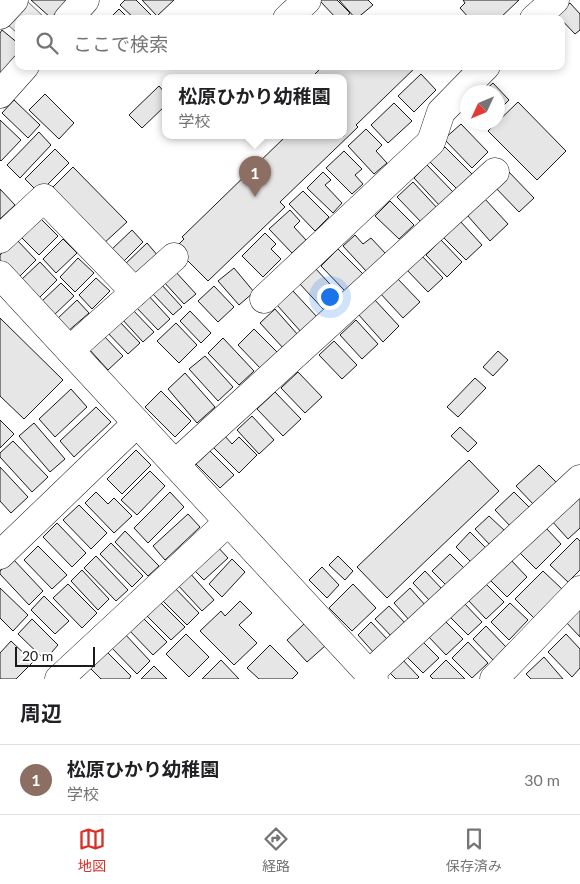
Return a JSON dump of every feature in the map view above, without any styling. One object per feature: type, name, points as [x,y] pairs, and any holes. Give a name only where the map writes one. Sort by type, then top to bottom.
[{"type":"street","points":[[0,15],[14,0]]},
{"type":"street","points":[[72,15],[85,0]]},
{"type":"street","points":[[291,15],[307,0]]},
{"type":"street","points":[[538,15],[555,0]]},
{"type":"street","points":[[0,94],[21,70]]},
{"type":"street","points":[[264,299],[431,142],[442,112],[482,70]]},
{"type":"street","points":[[175,464],[495,172]]},
{"type":"street","points":[[0,239],[44,198],[135,292]]},
{"type":"street","points":[[70,350],[174,257]]},
{"type":"street","points":[[0,275],[371,676],[580,479]]},
{"type":"street","points":[[0,555],[137,423]]},
{"type":"street","points":[[59,679],[228,522]]},
{"type":"street","points":[[494,679],[580,590]]},
{"type":"shaded area","points":[[26,0],[42,15],[15,15],[15,31],[5,22]]},
{"type":"building","points":[[31,0],[68,0],[54,15],[48,15]]},
{"type":"building","points":[[125,0],[136,0],[151,15],[131,15],[120,5]]},
{"type":"building","points":[[142,0],[174,0],[158,15]]},
{"type":"building","points":[[337,0],[350,13],[348,15],[333,15],[320,1]]},
{"type":"building","points":[[339,0],[368,0],[373,5],[361,15],[352,15]]},
{"type":"building","points":[[463,0],[519,0],[503,15],[466,15],[460,8],[465,3]]},
{"type":"building","points":[[570,3],[580,14],[580,30],[575,34],[565,23],[565,15],[557,15]]},
{"type":"building","points":[[119,9],[125,15],[113,15]]},
{"type":"building","points":[[2,30],[15,41],[15,58],[0,75],[0,33]]},
{"type":"building","points":[[319,70],[413,70],[356,125],[358,127],[347,138],[347,74],[315,74]]},
{"type":"building","points":[[421,74],[436,90],[414,112],[398,96]]},
{"type":"building","points":[[159,86],[162,89],[162,109],[142,128],[129,115]]},
{"type":"building","points":[[45,94],[74,123],[59,139],[29,110]]},
{"type":"building","points":[[505,96],[509,100],[505,104]]},
{"type":"building","points":[[14,100],[40,125],[28,138],[2,113]]},
{"type":"building","points":[[518,102],[566,151],[537,180],[488,131],[505,130],[505,115]]},
{"type":"building","points":[[394,103],[412,121],[388,143],[371,125]]},
{"type":"building","points":[[0,120],[21,140],[1,161],[0,160]]},
{"type":"building","points":[[460,125],[460,130],[467,130],[488,152],[472,168],[444,139]]},
{"type":"building","points":[[366,129],[382,145],[376,151],[387,163],[374,174],[348,146]]},
{"type":"building","points":[[39,132],[51,145],[20,178],[7,165]]},
{"type":"building","points":[[283,139],[346,139],[280,202],[285,207],[208,281],[175,248],[184,239],[182,237]]},
{"type":"building","points":[[445,147],[472,174],[457,189],[430,162]]},
{"type":"building","points":[[55,149],[69,163],[39,193],[25,179]]},
{"type":"building","points":[[344,151],[362,169],[355,175],[363,184],[352,194],[326,168]]},
{"type":"building","points":[[427,165],[454,193],[440,206],[414,178]]},
{"type":"building","points":[[73,167],[127,222],[102,245],[49,191]]},
{"type":"building","points":[[507,170],[534,198],[519,212],[492,184]]},
{"type":"building","points":[[323,172],[331,180],[325,185],[342,203],[333,213],[307,188]]},
{"type":"building","points":[[413,182],[439,210],[423,224],[397,197]]},
{"type":"building","points":[[0,189],[15,205],[0,219]]},
{"type":"building","points":[[303,191],[329,217],[315,231],[289,204]]},
{"type":"building","points":[[485,199],[508,224],[490,241],[467,215]]},
{"type":"building","points":[[390,201],[414,225],[399,239],[375,216]]},
{"type":"building","points":[[290,210],[300,221],[294,227],[306,240],[292,253],[269,229]]},
{"type":"building","points":[[40,218],[58,236],[39,255],[21,237]]},
{"type":"building","points":[[460,221],[482,245],[466,260],[443,237]]},
{"type":"building","points":[[132,230],[143,242],[121,264],[110,251]]},
{"type":"building","points":[[265,233],[276,244],[271,249],[281,259],[263,277],[242,256]]},
{"type":"building","points":[[355,235],[363,244],[371,238],[386,254],[367,272],[343,246]]},
{"type":"building","points":[[16,239],[36,260],[17,279],[0,262],[0,255]]},
{"type":"building","points":[[63,239],[77,253],[56,273],[43,259]]},
{"type":"building","points":[[441,240],[462,262],[447,277],[426,255]]},
{"type":"building","points":[[147,243],[159,257],[135,280],[122,267]]},
{"type":"building","points":[[338,249],[363,274],[345,291],[321,266]]},
{"type":"building","points":[[420,254],[443,278],[428,292],[405,268]]},
{"type":"building","points":[[78,258],[94,273],[75,292],[60,277]]},
{"type":"building","points":[[40,262],[57,280],[38,299],[21,280]]},
{"type":"building","points":[[234,268],[254,292],[239,305],[218,281]]},
{"type":"building","points":[[315,268],[341,296],[325,311],[299,283]]},
{"type":"building","points":[[174,270],[196,294],[184,304],[163,281]]},
{"type":"building","points":[[396,277],[420,302],[403,318],[379,292]]},
{"type":"building","points":[[96,278],[110,291],[92,309],[79,295]]},
{"type":"building","points":[[61,283],[74,296],[53,316],[41,302]]},
{"type":"building","points":[[161,284],[182,307],[173,315],[151,292]]},
{"type":"building","points":[[214,286],[234,307],[218,322],[198,301]]},
{"type":"building","points":[[293,291],[318,318],[302,333],[277,305]]},
{"type":"building","points":[[147,294],[170,319],[158,330],[135,306]]},
{"type":"building","points":[[374,299],[399,326],[383,342],[358,314]]},
{"type":"building","points":[[77,300],[89,313],[67,332],[56,320]]},
{"type":"building","points":[[131,308],[154,332],[143,342],[121,318]]},
{"type":"building","points":[[275,309],[298,335],[284,349],[260,323]]},
{"type":"building","points":[[190,311],[211,333],[201,343],[180,321]]},
{"type":"building","points":[[0,318],[63,380],[24,419],[0,396]]},
{"type":"building","points":[[118,320],[140,343],[128,354],[106,331]]},
{"type":"building","points":[[356,320],[378,344],[362,359],[340,335]]},
{"type":"building","points":[[176,323],[197,345],[179,363],[157,341]]},
{"type":"building","points":[[254,329],[278,353],[261,369],[238,345]]},
{"type":"building","points":[[103,335],[123,356],[108,370],[89,349]]},
{"type":"building","points":[[223,338],[254,371],[239,385],[208,353]]},
{"type":"building","points":[[334,341],[357,365],[342,379],[319,355]]},
{"type":"building","points":[[498,351],[508,360],[493,376],[483,367]]},
{"type":"building","points":[[205,356],[233,387],[218,401],[189,369]]},
{"type":"building","points":[[298,372],[322,397],[305,413],[281,388]]},
{"type":"building","points":[[185,373],[215,407],[197,423],[168,389]]},
{"type":"building","points":[[475,378],[486,388],[458,417],[447,407]]},
{"type":"building","points":[[71,389],[87,407],[55,437],[39,419]]},
{"type":"building","points":[[161,391],[191,421],[175,437],[145,407]]},
{"type":"building","points":[[275,392],[301,419],[283,436],[257,409]]},
{"type":"building","points":[[96,407],[111,422],[74,457],[60,441]]},
{"type":"building","points":[[252,416],[274,440],[259,454],[237,430]]},
{"type":"building","points":[[0,420],[14,434],[0,448]]},
{"type":"building","points":[[34,423],[65,459],[50,472],[19,436]]},
{"type":"building","points":[[460,427],[477,443],[468,452],[451,436]]},
{"type":"building","points":[[224,435],[232,444],[239,437],[257,455],[239,473],[213,447]]},
{"type":"building","points":[[13,441],[48,477],[32,492],[0,457],[0,453]]},
{"type":"building","points":[[136,450],[151,465],[122,494],[107,479]]},
{"type":"building","points":[[210,451],[234,475],[220,488],[196,464]]},
{"type":"building","points":[[469,460],[499,491],[387,598],[357,567]]},
{"type":"building","points":[[539,465],[557,483],[534,505],[516,486]]},
{"type":"building","points":[[0,467],[28,497],[11,513],[0,501]]},
{"type":"building","points":[[150,471],[165,486],[137,515],[121,500]]},
{"type":"building","points":[[96,492],[108,504],[114,498],[132,516],[114,533],[85,503]]},
{"type":"building","points":[[170,492],[184,507],[148,543],[134,528]]},
{"type":"building","points":[[514,492],[530,508],[511,527],[495,510]]},
{"type":"building","points":[[580,493],[580,528],[568,539],[551,520]]},
{"type":"building","points":[[79,505],[107,533],[91,549],[63,520]]},
{"type":"building","points":[[188,514],[200,527],[165,560],[153,546]]},
{"type":"building","points":[[489,516],[506,532],[491,546],[475,529]]},
{"type":"building","points":[[57,523],[86,553],[72,567],[43,537]]},
{"type":"building","points":[[546,528],[561,544],[536,569],[520,553]]},
{"type":"building","points":[[125,531],[159,566],[148,576],[115,542]]},
{"type":"building","points":[[470,532],[487,549],[473,564],[456,547]]},
{"type":"building","points":[[577,538],[580,541],[580,570],[568,582],[550,565]]},
{"type":"building","points":[[111,543],[143,576],[132,587],[100,554]]},
{"type":"building","points":[[215,544],[228,558],[204,580],[191,567]]},
{"type":"building","points":[[38,546],[67,575],[52,589],[24,560]]},
{"type":"building","points":[[450,554],[465,569],[447,586],[432,571]]},
{"type":"building","points":[[96,556],[128,590],[116,601],[84,568]]},
{"type":"building","points":[[338,556],[353,571],[345,580],[329,565]]},
{"type":"building","points":[[13,559],[43,591],[29,605],[0,574],[0,571]]},
{"type":"building","points":[[232,559],[245,572],[222,597],[209,584]]},
{"type":"building","points":[[510,559],[527,577],[507,597],[489,579]]},
{"type":"building","points":[[322,567],[339,585],[327,598],[309,580]]},
{"type":"building","points":[[82,570],[109,599],[98,610],[71,581]]},
{"type":"building","points":[[188,571],[214,600],[202,611],[176,583]]},
{"type":"building","points":[[425,571],[443,590],[431,602],[413,583]]},
{"type":"building","points":[[543,571],[562,589],[534,618],[515,599]]},
{"type":"building","points":[[485,583],[504,602],[486,619],[468,600]]},
{"type":"building","points":[[68,584],[97,613],[82,628],[53,598]]},
{"type":"building","points":[[353,584],[376,608],[352,631],[329,608]]},
{"type":"building","points":[[173,586],[199,613],[187,625],[160,598]]},
{"type":"building","points":[[0,588],[28,615],[13,631],[0,618]]},
{"type":"building","points":[[410,588],[426,606],[410,621],[394,603]]},
{"type":"building","points":[[44,596],[69,621],[55,634],[31,610]]},
{"type":"building","points":[[157,599],[185,627],[171,640],[143,612]]},
{"type":"building","points":[[240,601],[252,613],[239,625],[257,643],[234,665],[200,631],[221,611],[225,616]]},
{"type":"building","points":[[463,602],[482,622],[468,635],[449,616]]},
{"type":"building","points":[[510,603],[528,620],[509,640],[491,622]]},
{"type":"building","points":[[389,606],[407,625],[393,638],[375,619]]},
{"type":"building","points":[[580,606],[580,637],[565,621]]},
{"type":"building","points":[[141,616],[167,642],[153,655],[128,629]]},
{"type":"building","points":[[32,619],[58,645],[45,660],[18,634]]},
{"type":"building","points":[[443,619],[463,639],[446,655],[427,635]]},
{"type":"building","points":[[371,622],[388,640],[374,653],[358,635]]},
{"type":"building","points":[[304,624],[325,646],[307,662],[287,640]]},
{"type":"building","points":[[486,626],[506,647],[493,660],[473,639]]},
{"type":"building","points":[[124,633],[150,661],[137,674],[110,646]]},
{"type":"building","points":[[186,634],[209,657],[189,677],[166,654]]},
{"type":"building","points":[[566,634],[580,649],[580,668],[572,677],[548,652]]},
{"type":"building","points":[[420,639],[439,658],[423,673],[404,654]]},
{"type":"building","points":[[11,641],[33,662],[16,679],[0,679],[0,653]]},
{"type":"building","points":[[468,642],[488,663],[472,678],[452,658]]},
{"type":"building","points":[[270,645],[298,673],[292,679],[259,679],[247,668]]},
{"type":"building","points":[[106,651],[131,676],[129,679],[101,679],[89,667]]},
{"type":"building","points":[[400,657],[419,677],[417,679],[396,679],[387,670]]},
{"type":"building","points":[[544,657],[563,679],[531,679],[526,674]]},
{"type":"building","points":[[221,660],[239,679],[202,679]]},
{"type":"building","points":[[446,660],[465,679],[433,679],[430,676]]},
{"type":"building","points":[[154,666],[167,679],[141,679]]},
{"type":"place","name":"松原ひかり幼稚園","points":[[255,197]]}]
